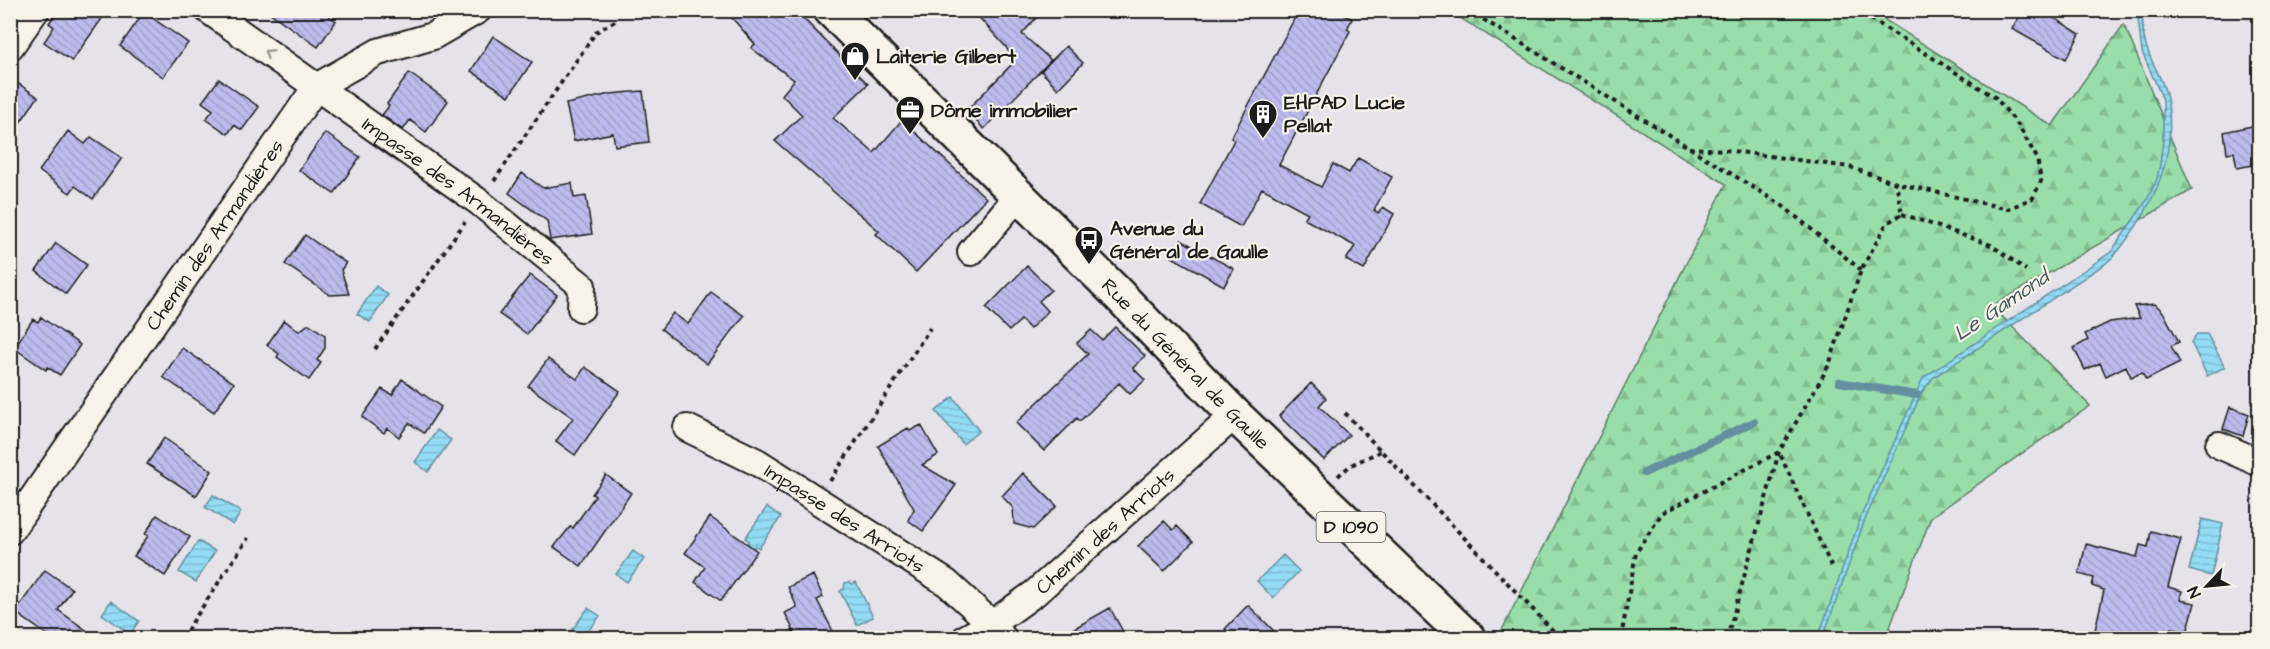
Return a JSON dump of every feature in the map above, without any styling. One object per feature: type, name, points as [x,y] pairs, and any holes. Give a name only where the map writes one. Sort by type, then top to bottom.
[{"type":"main road","name":"Rue du Général de Gaulle","points":[[831,10],[1114,290],[1235,415],[1468,639]]},
{"type":"street","points":[[10,47],[36,10]]},
{"type":"street","points":[[208,10],[316,87]]},
{"type":"street","name":"Chemin des Armandières","points":[[10,531],[316,87],[378,52],[434,36],[478,10]]},
{"type":"street","name":"Impasse des Armandières","points":[[316,87],[479,202],[582,286],[581,308]]},
{"type":"street","points":[[971,252],[1018,196]]},
{"type":"street","name":"Chemin des Arriots","points":[[966,639],[998,631],[1035,593],[1235,415]]},
{"type":"street","name":"Impasse des Arriots","points":[[687,428],[757,462],[818,499],[946,583],[998,631]]},
{"type":"street","points":[[2219,445],[2259,463]]},
{"type":"path","points":[[1468,10],[1783,206],[1861,270]]},
{"type":"path","points":[[1689,148],[1725,150],[1849,167],[1896,183],[2008,209],[2033,198],[2041,181],[2037,158],[2018,125],[1996,98],[1857,10]]},
{"type":"path","points":[[1896,183],[1902,214]]},
{"type":"path","points":[[1727,639],[1779,452],[1829,365],[1861,270],[1887,223],[1902,214]]},
{"type":"path","points":[[1902,214],[1991,245],[2026,270]]},
{"type":"path","points":[[818,499],[930,328]]},
{"type":"path","points":[[1345,413],[1560,639]]},
{"type":"path","points":[[1319,496],[1351,465],[1381,451]]},
{"type":"path","points":[[1779,452],[1832,568]]},
{"type":"path","points":[[1621,639],[1636,553],[1662,513],[1779,452]]},
{"type":"path","points":[[182,639],[248,538]]},
{"type":"green space","points":[[1449,11],[1871,11],[2052,126],[2124,24],[2192,190],[1992,306],[2090,406],[1931,517],[1886,638],[1498,638],[1726,184]]},
{"type":"water","points":[[2137,11],[2142,11],[2145,42],[2166,94],[2170,129],[2169,146],[2161,179],[2146,210],[2126,241],[2105,264],[1934,377],[1922,392],[1864,522],[1823,638],[1818,638],[1861,516],[1923,378],[2111,252],[2147,200],[2157,179],[2160,164],[2163,141],[2163,100],[2142,52]]},
{"type":"water","points":[[376,286],[388,295],[370,322],[357,314]]},
{"type":"water","points":[[2197,334],[2207,334],[2225,367],[2207,376],[2191,342]]},
{"type":"water","points":[[953,397],[979,431],[963,444],[936,411]]},
{"type":"water","points":[[437,430],[451,440],[428,472],[415,462]]},
{"type":"water","points":[[213,495],[241,512],[233,525],[205,507]]},
{"type":"water","points":[[767,507],[781,517],[759,548],[756,546],[753,548],[748,545],[748,540],[745,538]]},
{"type":"water","points":[[2202,519],[2223,524],[2211,576],[2189,570]]},
{"type":"water","points":[[198,541],[215,551],[196,582],[179,572]]},
{"type":"water","points":[[633,551],[644,559],[627,582],[616,574]]},
{"type":"water","points":[[1283,555],[1299,571],[1273,598],[1257,581]]},
{"type":"water","points":[[856,582],[873,617],[857,625],[840,591],[844,589],[845,583],[852,584]]},
{"type":"water","points":[[111,601],[139,621],[130,634],[102,614]]},
{"type":"water","points":[[588,608],[600,616],[583,638],[572,630]]},
{"type":"building","points":[[58,10],[108,10],[72,61],[44,42],[54,27],[49,23]]},
{"type":"building","points":[[266,10],[320,10],[336,21],[318,47]]},
{"type":"building","points":[[725,10],[795,10],[868,84],[833,118],[874,153],[902,120],[986,198],[916,272],[876,234],[879,231],[775,141],[802,115],[782,95],[794,80],[751,48],[755,44]]},
{"type":"building","points":[[972,10],[1043,10],[1022,34],[1051,60],[984,129],[966,111],[1014,62],[1006,47]]},
{"type":"building","name":"EHPAD Lucie Pellat","points":[[1299,10],[1336,10],[1352,19],[1347,29],[1350,31],[1279,165],[1321,187],[1333,164],[1349,173],[1358,158],[1392,177],[1374,210],[1378,213],[1383,207],[1394,214],[1364,270],[1346,260],[1355,246],[1304,219],[1308,213],[1262,188],[1241,227],[1200,204],[1234,140],[1231,138]]},
{"type":"building","points":[[2023,10],[2042,10],[2080,34],[2066,59],[2012,29]]},
{"type":"building","points":[[144,12],[188,43],[163,77],[120,46]]},
{"type":"building","points":[[493,36],[532,62],[509,96],[471,71]]},
{"type":"building","points":[[1066,46],[1083,63],[1058,89],[1041,71]]},
{"type":"building","points":[[409,73],[448,101],[426,132],[410,120],[403,130],[382,115]]},
{"type":"building","points":[[10,78],[38,97],[10,137]]},
{"type":"building","points":[[219,79],[259,107],[242,130],[234,125],[228,134],[206,119],[213,110],[202,102]]},
{"type":"building","points":[[643,91],[649,142],[615,146],[613,133],[574,141],[566,104],[610,94]]},
{"type":"building","points":[[2252,126],[2253,136],[2259,135],[2259,164],[2237,168],[2234,152],[2227,153],[2224,132]]},
{"type":"building","points":[[68,131],[85,144],[91,137],[122,158],[93,199],[75,186],[70,193],[39,171]]},
{"type":"building","points":[[325,133],[360,157],[334,194],[299,170]]},
{"type":"building","points":[[522,173],[543,188],[572,183],[574,198],[586,196],[592,234],[550,240],[547,221],[509,193]]},
{"type":"building","points":[[305,235],[346,263],[341,270],[349,294],[330,295],[285,264]]},
{"type":"building","points":[[1181,240],[1234,269],[1224,286],[1172,257]]},
{"type":"building","points":[[56,243],[87,265],[66,294],[36,271]]},
{"type":"building","points":[[1027,266],[1051,290],[1039,301],[1048,311],[1030,329],[1021,320],[1009,331],[986,308]]},
{"type":"building","points":[[530,275],[557,295],[527,334],[499,314]]},
{"type":"building","points":[[711,292],[744,316],[707,364],[661,329],[673,313],[688,324]]},
{"type":"building","points":[[2155,304],[2163,312],[2179,342],[2171,346],[2180,363],[2146,380],[2142,373],[2131,377],[2126,366],[2106,376],[2100,363],[2085,370],[2074,348],[2088,340],[2085,334],[2110,322],[2140,318],[2134,306]]},
{"type":"building","points":[[41,317],[80,345],[60,375],[47,367],[46,370],[14,348],[33,319],[38,322]]},
{"type":"building","points":[[284,320],[299,331],[309,324],[325,335],[325,348],[317,360],[321,363],[309,380],[277,357],[279,354],[267,345]]},
{"type":"building","points":[[1115,327],[1145,356],[1133,368],[1145,380],[1130,394],[1119,383],[1080,421],[1077,418],[1044,451],[1016,423],[1088,354],[1077,343],[1091,330],[1102,340]]},
{"type":"building","points":[[182,348],[234,383],[214,412],[163,377]]},
{"type":"building","points":[[548,359],[577,379],[585,367],[620,391],[575,455],[556,441],[573,418],[528,386]]},
{"type":"building","points":[[402,379],[441,407],[424,433],[409,423],[399,437],[387,428],[384,433],[362,417],[382,389],[392,395]]},
{"type":"building","points":[[1311,383],[1326,398],[1319,406],[1349,435],[1324,460],[1279,416]]},
{"type":"building","points":[[2230,407],[2249,414],[2243,436],[2223,429]]},
{"type":"building","points":[[921,425],[938,455],[922,465],[956,485],[923,531],[908,520],[914,509],[878,446],[908,428],[910,431]]},
{"type":"building","points":[[164,438],[212,471],[196,496],[147,464]]},
{"type":"building","points":[[1023,473],[1057,506],[1033,529],[1014,524],[1013,508],[1002,496]]},
{"type":"building","points":[[606,475],[631,493],[581,566],[554,547],[570,527],[573,528],[595,496],[592,494]]},
{"type":"building","points":[[157,515],[190,537],[165,576],[134,556],[148,536],[145,534]]},
{"type":"building","points":[[710,517],[757,551],[721,601],[695,582],[705,567],[685,553]]},
{"type":"building","points":[[1164,521],[1173,530],[1177,526],[1193,542],[1164,571],[1138,546]]},
{"type":"building","points":[[2151,531],[2181,539],[2168,587],[2182,591],[2180,600],[2195,603],[2187,633],[2171,628],[2170,639],[2093,639],[2104,590],[2092,586],[2094,578],[2079,574],[2086,544],[2137,557],[2140,545],[2148,547]]},
{"type":"building","points":[[45,570],[72,589],[58,610],[99,639],[53,639],[15,612]]},
{"type":"building","points":[[813,575],[823,597],[817,600],[837,639],[798,639],[785,613],[797,607],[788,587]]},
{"type":"building","points":[[1248,605],[1282,639],[1235,639],[1225,629]]},
{"type":"building","points":[[1110,608],[1127,639],[1055,639]]},
{"type":"waterway","points":[[1839,382],[1917,395]]},
{"type":"waterway","points":[[1644,473],[1754,422]]},
{"type":"place","name":"Laiterie Gilbert","points":[[855,82]]},
{"type":"place","name":"Dôme immobilier","points":[[910,136]]},
{"type":"place","name":"EHPAD Lucie Pellat","points":[[1263,140]]},
{"type":"place","name":"Avenue du Général de Gaulle","points":[[1089,266]]},
{"type":"water label","name":"Le Gamond","points":[[2001,305]]}]
